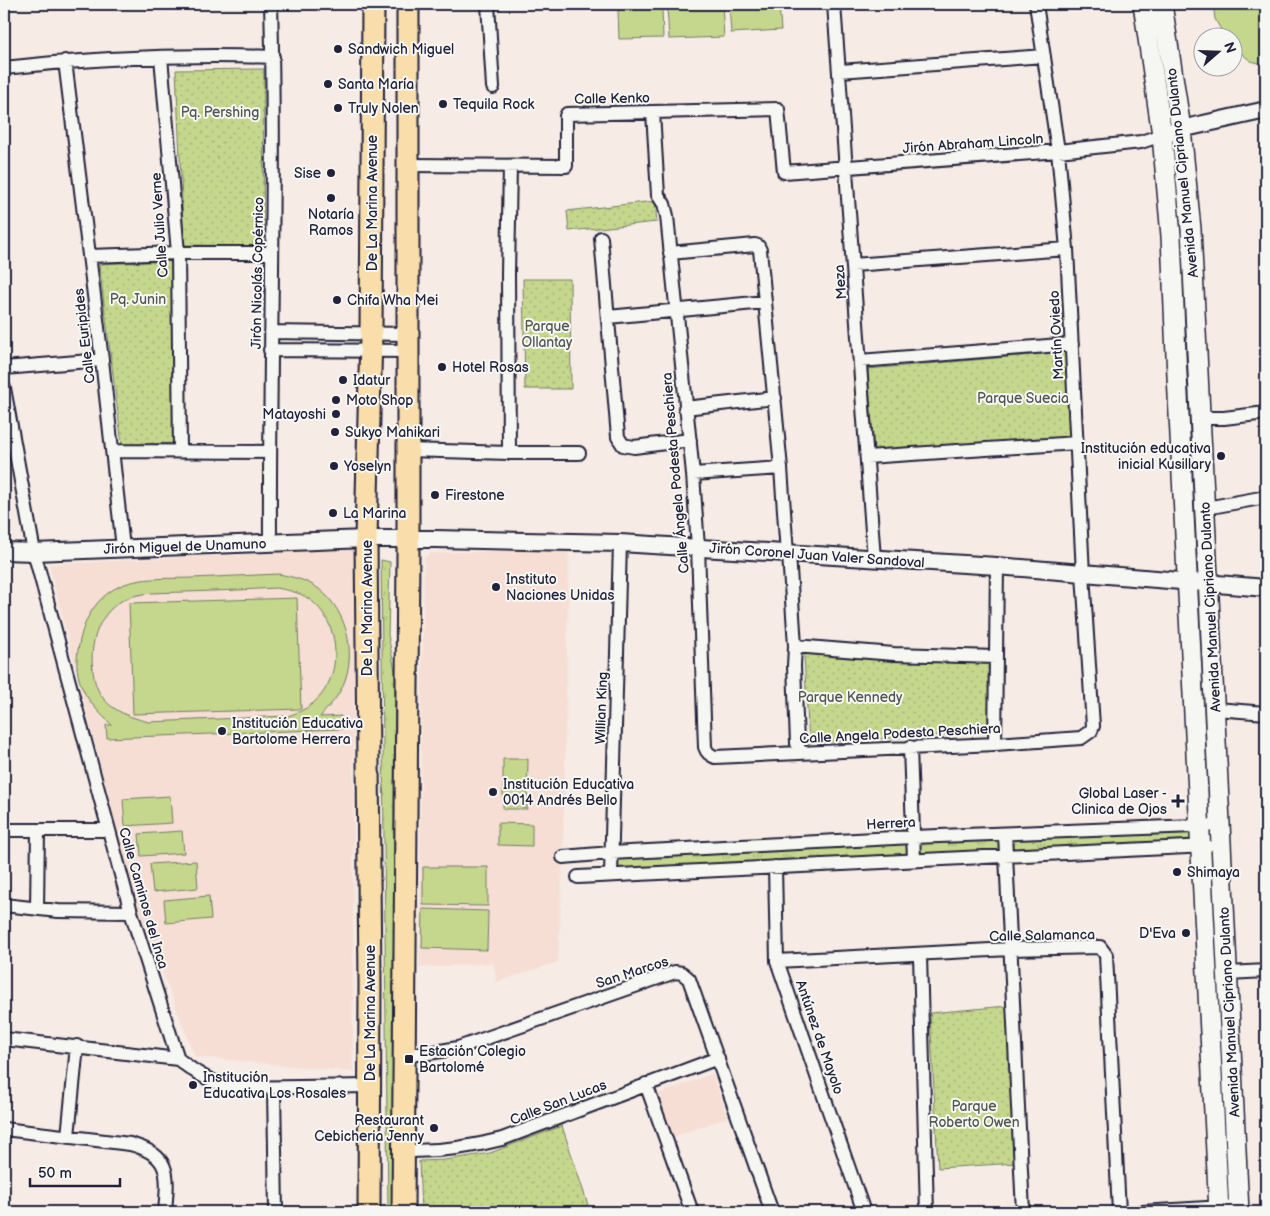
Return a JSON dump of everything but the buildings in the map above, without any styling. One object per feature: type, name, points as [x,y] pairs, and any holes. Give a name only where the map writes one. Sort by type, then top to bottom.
[{"type":"main road","name":"De La Marina Avenue","points":[[368,1212],[370,984],[366,539],[371,342],[373,4]]},
{"type":"main road","points":[[403,1212],[408,539],[408,4]]},
{"type":"main road","name":"Avenida Manuel Cipriano Dulanto","points":[[1143,4],[1162,135],[1172,236],[1176,356],[1219,1210]]},
{"type":"main road","name":"Avenida Manuel Cipriano Dulanto","points":[[1162,4],[1181,129],[1191,228],[1210,584],[1239,1209]]},
{"type":"street","name":"Jirón Nicolás Copérnico","points":[[270,543],[270,350],[274,151],[271,4]]},
{"type":"street","points":[[488,4],[493,87]]},
{"type":"street","name":"Meza","points":[[834,4],[874,559]]},
{"type":"street","name":"Martín Oviedo","points":[[1036,4],[1058,152],[1067,249],[1083,574],[1093,726]]},
{"type":"street","points":[[840,71],[1044,56]]},
{"type":"street","points":[[4,68],[65,61],[161,57],[273,57]]},
{"type":"street","name":"Calle Julio Verne","points":[[161,57],[178,253],[180,451]]},
{"type":"street","name":"Calle Euripides","points":[[65,61],[123,548]]},
{"type":"street","name":"Calle Kenko","points":[[408,165],[566,166],[567,114],[779,109],[784,172]]},
{"type":"street","points":[[1162,135],[1266,110]]},
{"type":"street","name":"Calle Ángela Podesta Peschiera","points":[[653,112],[658,195],[664,204],[667,216],[693,474],[698,548],[706,751]]},
{"type":"street","name":"Jirón Abraham Lincoln","points":[[784,172],[1058,152],[1141,142],[1162,135]]},
{"type":"street","points":[[510,166],[508,274],[510,453]]},
{"type":"street","points":[[601,238],[618,437],[623,444],[634,447],[690,440]]},
{"type":"street","points":[[670,253],[754,245],[758,246],[760,250],[788,554],[800,752]]},
{"type":"street","points":[[854,265],[1049,252],[1067,249]]},
{"type":"street","points":[[89,256],[178,253],[272,253]]},
{"type":"street","points":[[608,317],[765,302]]},
{"type":"street","points":[[271,332],[371,342]]},
{"type":"street","points":[[270,350],[371,342],[408,342]]},
{"type":"street","points":[[860,362],[1072,344]]},
{"type":"street","points":[[4,368],[102,360]]},
{"type":"street","name":"Calle Caminos del Inca","points":[[4,388],[9,450],[34,552],[131,912],[178,1059]]},
{"type":"street","points":[[685,408],[775,398]]},
{"type":"street","points":[[1201,418],[1224,418],[1266,413]]},
{"type":"street","points":[[867,457],[1077,443]]},
{"type":"street","points":[[408,450],[579,453]]},
{"type":"street","points":[[112,451],[269,452]]},
{"type":"street","points":[[693,474],[781,468]]},
{"type":"street","points":[[1206,508],[1266,497]]},
{"type":"street","name":"Jirón Coronel Juan Valer Sandoval","points":[[366,539],[620,543],[997,566],[1266,588]]},
{"type":"street","name":"Jirón Miguel de Unamuno","points":[[4,551],[34,552],[366,539]]},
{"type":"street","name":"Willian King","points":[[611,874],[620,543]]},
{"type":"street","points":[[995,744],[997,566]]},
{"type":"street","points":[[795,646],[894,654],[996,657]]},
{"type":"street","points":[[1216,709],[1266,714]]},
{"type":"street","name":"Calle Angela Podesta Peschiera","points":[[706,751],[715,757],[995,744],[1079,738],[1088,734],[1093,726]]},
{"type":"street","points":[[910,747],[914,860]]},
{"type":"street","name":"Herrera","points":[[563,857],[914,837],[1220,824]]},
{"type":"street","points":[[4,830],[109,830]]},
{"type":"street","points":[[38,830],[38,908]]},
{"type":"street","points":[[1005,834],[1023,1212]]},
{"type":"street","points":[[578,877],[1221,845]]},
{"type":"street","name":"Antúnez de Mayolo","points":[[775,867],[777,960],[864,1212]]},
{"type":"street","points":[[4,905],[58,911],[131,912]]},
{"type":"street","name":"Calle Salamanca","points":[[777,960],[920,955],[1010,949],[1100,947],[1106,955],[1119,1212]]},
{"type":"street","points":[[920,955],[927,1212]]},
{"type":"street","points":[[1228,973],[1266,971]]},
{"type":"street","name":"San Marcos","points":[[404,1054],[423,1054],[458,1048],[675,972],[682,973],[689,979],[772,1212]]},
{"type":"street","points":[[4,1039],[178,1059],[194,1072],[213,1082],[233,1088],[274,1089],[370,1086]]},
{"type":"street","points":[[68,1136],[77,1046]]},
{"type":"street","name":"Calle San Lucas","points":[[403,1151],[453,1150],[502,1139],[718,1058]]},
{"type":"street","points":[[646,1084],[692,1212]]},
{"type":"street","points":[[274,1089],[276,1212]]},
{"type":"street","points":[[4,1129],[130,1144],[147,1148],[158,1157],[166,1171],[165,1212]]},
{"type":"street","points":[[1142,1212],[1239,1209]]},
{"type":"shaded area","name":"Institución Educativa Bartolome Herrera","points":[[354,549],[353,1072],[195,1057],[134,898],[49,564]]},
{"type":"shaded area","name":"Institución Educativa 0014 Andrés Bello","points":[[569,549],[563,857],[558,962],[497,982],[493,963],[420,968],[424,558],[430,553]]},
{"type":"shaded area","points":[[712,1074],[728,1117],[673,1137],[658,1094]]},
{"type":"green space","points":[[722,4],[724,37],[669,39],[667,6]]},
{"type":"green space","points":[[779,4],[781,30],[731,33],[729,5]]},
{"type":"green space","points":[[1213,4],[1266,4],[1266,65],[1251,61],[1242,54],[1242,28],[1220,28],[1215,19]]},
{"type":"green space","points":[[662,8],[663,38],[619,39],[618,10]]},
{"type":"green space","name":"Pq. Pershing","points":[[264,69],[263,246],[184,245],[176,70]]},
{"type":"green space","points":[[1171,143],[1175,143],[1179,163],[1200,576],[1196,575]]},
{"type":"green space","points":[[655,201],[657,222],[569,231],[567,211]]},
{"type":"green space","name":"Pq. Junin","points":[[172,261],[176,443],[122,445],[99,264]]},
{"type":"green space","name":"Parque Ollantay","points":[[523,279],[570,279],[571,389],[525,389]]},
{"type":"green space","name":"Parque Suecia","points":[[1066,352],[1070,438],[874,451],[868,369]]},
{"type":"green space","points":[[381,560],[390,562],[388,635],[395,671],[392,1212],[388,1212]]},
{"type":"green space","points":[[279,574],[310,583],[319,589],[338,610],[344,623],[348,637],[349,666],[339,693],[320,717],[341,716],[342,729],[107,738],[106,725],[112,725],[88,699],[79,680],[77,669],[77,658],[83,628],[90,613],[100,600],[114,589],[142,580]],"holes":[[[276,588],[297,593],[309,599],[320,609],[328,622],[333,636],[334,666],[330,680],[322,693],[306,708],[288,716],[149,722],[122,713],[101,695],[92,666],[93,644],[100,623],[106,614],[123,600],[137,595],[153,593]]]},
{"type":"green space","points":[[297,598],[301,709],[133,714],[129,603]]},
{"type":"green space","points":[[1205,617],[1211,820],[1205,820],[1195,618]]},
{"type":"green space","name":"Parque Kennedy","points":[[809,650],[991,664],[991,732],[809,743],[804,655]]},
{"type":"green space","points":[[503,759],[528,759],[527,809],[503,809]]},
{"type":"green space","points":[[170,796],[172,823],[125,826],[123,799]]},
{"type":"green space","points":[[498,823],[532,824],[532,846],[498,845]]},
{"type":"green space","points":[[182,831],[184,853],[141,856],[139,834]]},
{"type":"green space","points":[[1194,831],[1191,844],[1015,850],[1011,848],[1011,842],[1017,839]]},
{"type":"green space","points":[[995,837],[1000,840],[1001,849],[997,851],[922,856],[918,853],[920,844],[924,841]]},
{"type":"green space","points":[[906,841],[910,844],[910,853],[907,856],[621,869],[617,866],[618,858]]},
{"type":"green space","points":[[196,861],[198,888],[153,892],[150,864]]},
{"type":"green space","points":[[423,867],[488,867],[488,906],[423,905]]},
{"type":"green space","points":[[209,896],[211,919],[166,923],[164,900]]},
{"type":"green space","points":[[423,909],[488,911],[487,950],[422,948]]},
{"type":"green space","name":"Parque Roberto Owen","points":[[1007,1006],[1016,1163],[938,1168],[930,1013]]},
{"type":"green space","points":[[562,1126],[588,1205],[567,1212],[421,1212],[419,1161],[445,1160],[490,1153]]},
{"type":"place","name":"Sandwich Miguel","points":[[338,49]]},
{"type":"place","name":"Santa María","points":[[328,84]]},
{"type":"place","name":"Tequila Rock","points":[[443,104]]},
{"type":"place","name":"Truly Nolen","points":[[338,108]]},
{"type":"place","name":"Sise","points":[[331,173]]},
{"type":"place","name":"Notaría Ramos","points":[[331,198]]},
{"type":"place","name":"Chifa Wha Mei","points":[[337,300]]},
{"type":"place","name":"Hotel Rosas","points":[[442,367]]},
{"type":"place","name":"Idatur","points":[[343,380]]},
{"type":"place","name":"Moto Shop","points":[[336,400]]},
{"type":"place","name":"Matayoshi","points":[[336,414]]},
{"type":"place","name":"Sukyo Mahikari","points":[[335,432]]},
{"type":"place","name":"Institución educativa inicial Kusillary","points":[[1221,456]]},
{"type":"place","name":"Yoselyn","points":[[334,466]]},
{"type":"place","name":"Firestone","points":[[435,495]]},
{"type":"place","name":"La Marina","points":[[333,513]]},
{"type":"place","name":"Instituto Naciones Unidas","points":[[496,587]]},
{"type":"place","name":"Institución Educativa Bartolome Herrera","points":[[222,731]]},
{"type":"place","name":"Institución Educativa 0014 Andrés Bello","points":[[493,792]]},
{"type":"place","name":"Global Laser - Clinica de Ojos","points":[[1178,801]]},
{"type":"place","name":"Shimaya","points":[[1177,872]]},
{"type":"place","name":"D'Eva","points":[[1186,933]]},
{"type":"place","name":"Estación Colegio Bartolomé","points":[[409,1059]]},
{"type":"place","name":"Institución Educativa Los Rosales","points":[[193,1085]]},
{"type":"place","name":"Restaurant Cebicheria Jenny","points":[[434,1128]]}]
